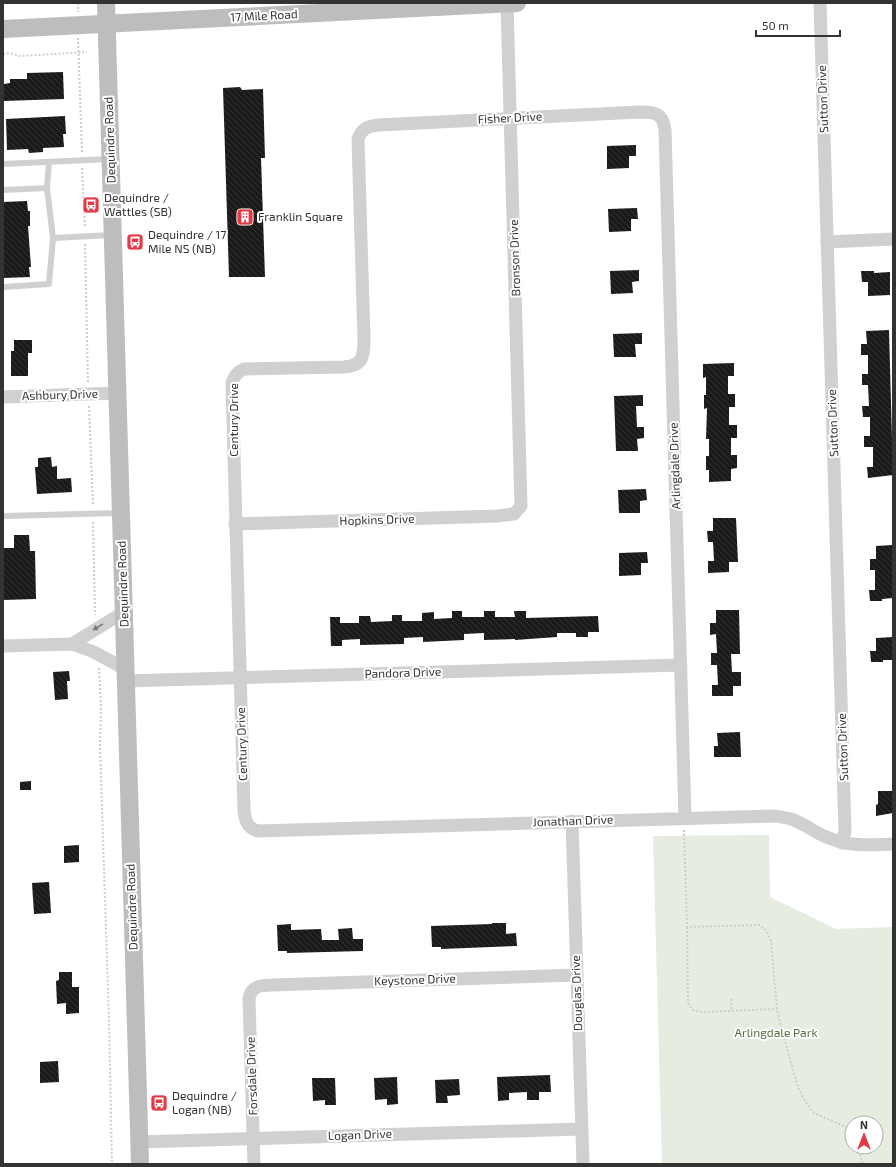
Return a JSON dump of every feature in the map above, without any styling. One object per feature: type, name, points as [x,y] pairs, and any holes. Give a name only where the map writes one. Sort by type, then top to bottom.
[{"type":"main road","name":"Dequindre Road","points":[[106,3],[140,1164]]},
{"type":"main road","name":"17 Mile Road","points":[[3,29],[289,12],[517,3]]},
{"type":"street","name":"Sutton Drive","points":[[820,3],[845,823],[842,843]]},
{"type":"street","name":"Bronson Drive","points":[[507,4],[522,502],[518,511]]},
{"type":"street","name":"Fisher Drive","points":[[362,131],[371,126],[378,125],[640,112],[651,112],[658,115]]},
{"type":"street","name":"Arlingdale Drive","points":[[658,115],[662,118],[664,130],[685,818]]},
{"type":"street","name":"Century Drive","points":[[249,826],[245,818],[244,810],[232,389],[234,377],[244,369],[351,367],[360,362],[362,359],[364,352],[364,339],[358,139],[362,131]]},
{"type":"street","points":[[827,242],[893,239]]},
{"type":"street","name":"Ashbury Drive","points":[[3,398],[117,393]]},
{"type":"street","name":"Hopkins Drive","points":[[235,524],[497,516],[509,515],[518,511]]},
{"type":"street","points":[[72,644],[124,612]]},
{"type":"street","points":[[3,646],[72,644],[94,652],[125,675]]},
{"type":"street","name":"Pandora Drive","points":[[125,675],[240,678],[681,665]]},
{"type":"street","name":"Jonathan Drive","points":[[249,826],[258,830],[775,816],[786,817],[796,821],[828,838],[842,843],[858,845],[893,844]]},
{"type":"street","name":"Douglas Drive","points":[[572,821],[582,1164]]},
{"type":"street","name":"Keystone Drive","points":[[254,989],[257,986],[272,985],[577,975]]},
{"type":"street","name":"Forsdale Drive","points":[[254,989],[250,993],[249,999],[254,1164]]},
{"type":"street","name":"Logan Drive","points":[[139,1142],[582,1129]]},
{"type":"lane","points":[[3,164],[110,159]]},
{"type":"lane","points":[[3,288],[49,284],[53,238],[47,188],[49,162]]},
{"type":"lane","points":[[3,190],[47,188]]},
{"type":"lane","points":[[53,238],[112,235]]},
{"type":"lane","points":[[3,516],[121,513]]},
{"type":"path","points":[[78,44],[82,152]]},
{"type":"path","points":[[3,54],[9,53],[20,56],[87,52]]},
{"type":"path","points":[[82,168],[85,227]]},
{"type":"path","points":[[85,243],[88,380]]},
{"type":"path","points":[[99,664],[112,1164]]},
{"type":"path","points":[[684,832],[688,1003],[693,1010],[702,1012],[777,1009]]},
{"type":"path","points":[[687,927],[758,925],[766,930],[771,941],[777,1009],[797,1084],[803,1098],[814,1113],[844,1126]]},
{"type":"path","points":[[731,999],[732,1011]]},
{"type":"green space","name":"Arlingdale Park","points":[[769,835],[770,897],[836,929],[893,927],[893,1164],[662,1164],[653,836]]},
{"type":"building","points":[[63,72],[64,99],[3,101],[4,84],[10,83],[10,79],[27,79],[27,73]]},
{"type":"building","name":"Franklin Square","points":[[240,87],[242,90],[263,89],[265,158],[261,158],[265,277],[229,277],[223,88]]},
{"type":"building","points":[[65,116],[66,134],[63,134],[64,147],[43,148],[43,152],[29,153],[28,149],[7,150],[6,119]]},
{"type":"building","points":[[636,145],[636,156],[629,156],[629,168],[607,169],[607,146]]},
{"type":"building","points":[[27,201],[28,211],[30,211],[30,226],[28,226],[31,267],[29,267],[30,277],[3,278],[3,202]]},
{"type":"building","points":[[637,208],[638,219],[631,219],[631,231],[609,232],[608,209]]},
{"type":"building","points":[[639,270],[639,281],[632,282],[633,293],[611,294],[610,271]]},
{"type":"building","points":[[861,271],[874,271],[874,273],[890,272],[890,295],[868,296],[868,282],[862,282]]},
{"type":"building","points":[[889,330],[893,475],[868,478],[867,467],[873,467],[873,447],[864,447],[864,436],[870,436],[870,417],[863,417],[862,406],[869,406],[868,385],[862,385],[862,374],[868,374],[868,355],[861,355],[861,344],[867,344],[866,331]]},
{"type":"building","points":[[642,333],[642,344],[635,344],[636,357],[614,357],[613,334]]},
{"type":"building","points":[[14,340],[32,340],[32,353],[28,353],[28,376],[11,376],[11,351],[14,351]]},
{"type":"building","points":[[734,363],[734,376],[728,376],[728,394],[735,394],[735,407],[729,407],[729,425],[737,425],[737,438],[731,438],[731,455],[737,455],[737,468],[731,469],[731,481],[709,482],[709,470],[706,470],[706,456],[709,456],[709,439],[706,439],[707,408],[704,409],[704,395],[706,395],[706,377],[703,378],[703,364]]},
{"type":"building","points":[[643,395],[643,406],[636,406],[637,427],[644,427],[644,438],[637,439],[638,451],[616,451],[614,396]]},
{"type":"building","points":[[51,457],[52,467],[57,466],[57,479],[71,478],[72,492],[37,494],[35,467],[38,467],[38,458]]},
{"type":"building","points":[[646,489],[647,500],[640,501],[640,513],[619,513],[618,490]]},
{"type":"building","points":[[713,518],[736,518],[738,562],[729,562],[729,572],[708,573],[708,561],[714,561],[713,542],[708,542],[707,531],[713,531]]},
{"type":"building","points":[[14,535],[29,535],[30,551],[35,551],[36,599],[3,600],[3,548],[14,548]]},
{"type":"building","points":[[893,545],[893,598],[882,599],[882,601],[870,601],[869,590],[875,590],[875,570],[870,570],[870,559],[876,559],[876,546]]},
{"type":"building","points":[[647,552],[648,563],[641,563],[641,575],[619,576],[619,553]]},
{"type":"building","points":[[716,610],[739,610],[740,654],[731,654],[732,672],[741,672],[741,686],[733,686],[733,696],[712,696],[712,685],[718,685],[717,665],[711,665],[711,653],[717,653],[716,634],[710,635],[710,623],[716,623]]},
{"type":"building","points":[[452,611],[462,611],[462,617],[484,617],[484,611],[495,611],[495,617],[515,617],[514,611],[526,611],[526,618],[598,616],[599,632],[588,632],[588,637],[576,637],[576,633],[557,633],[557,637],[515,640],[484,640],[484,633],[464,634],[464,640],[423,642],[423,637],[404,638],[404,644],[360,645],[360,639],[342,640],[342,646],[331,646],[330,617],[340,617],[340,623],[359,623],[359,616],[370,616],[371,622],[392,621],[392,615],[402,615],[402,621],[422,621],[422,613],[434,612],[434,619],[452,618]]},
{"type":"building","points":[[893,637],[893,660],[871,662],[870,651],[876,651],[876,638]]},
{"type":"building","points":[[69,671],[70,681],[67,681],[68,699],[55,700],[53,672]]},
{"type":"building","points":[[740,732],[741,757],[714,757],[714,746],[718,746],[717,733]]},
{"type":"building","points":[[31,781],[31,790],[20,790],[20,782]]},
{"type":"building","points":[[878,791],[893,791],[893,813],[876,816]]},
{"type":"building","points":[[79,845],[79,862],[64,863],[64,846]]},
{"type":"building","points":[[49,882],[51,913],[34,914],[32,883]]},
{"type":"building","points":[[506,923],[506,934],[516,933],[517,946],[441,949],[441,947],[432,947],[431,926]]},
{"type":"building","points":[[291,924],[291,930],[321,929],[322,940],[339,940],[338,929],[352,928],[353,939],[363,939],[363,951],[287,953],[287,951],[278,951],[277,925]]},
{"type":"building","points":[[59,972],[72,972],[72,987],[79,987],[79,1013],[66,1014],[66,1003],[57,1004],[56,981],[59,980]]},
{"type":"building","points":[[58,1061],[59,1082],[40,1083],[40,1062]]},
{"type":"building","points":[[550,1075],[551,1092],[539,1092],[539,1100],[527,1100],[527,1092],[509,1093],[509,1100],[498,1101],[497,1077]]},
{"type":"building","points":[[397,1077],[398,1104],[387,1105],[387,1099],[375,1100],[374,1078]]},
{"type":"building","points":[[312,1078],[335,1078],[336,1105],[325,1105],[325,1100],[313,1101]]},
{"type":"building","points":[[459,1079],[460,1095],[447,1096],[448,1103],[436,1103],[435,1080]]},
{"type":"place","name":"Dequindre / Wattles (SB)","points":[[91,205]]},
{"type":"place","name":"Franklin Square","points":[[245,217]]},
{"type":"place","name":"Dequindre / 17 Mile NS (NB)","points":[[135,242]]},
{"type":"place","name":"Dequindre / Logan (NB)","points":[[159,1103]]}]
